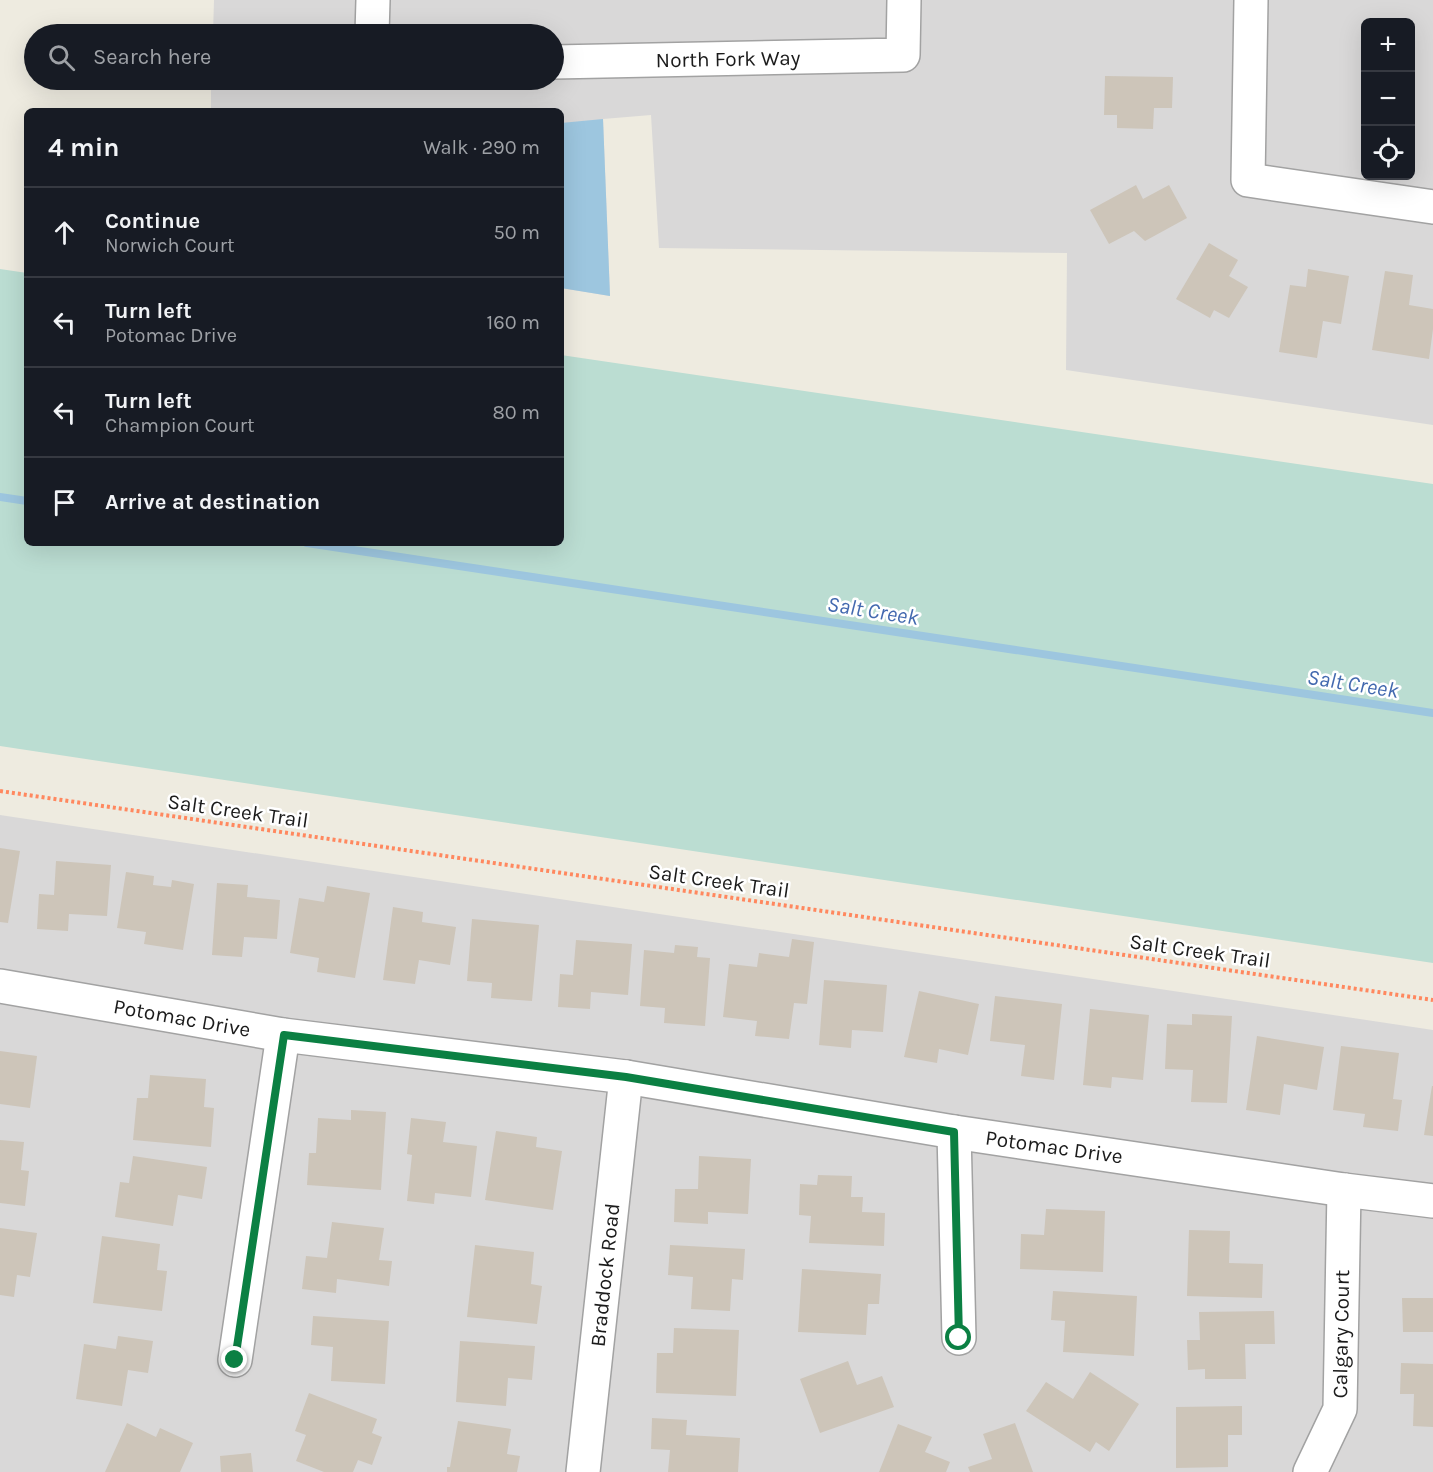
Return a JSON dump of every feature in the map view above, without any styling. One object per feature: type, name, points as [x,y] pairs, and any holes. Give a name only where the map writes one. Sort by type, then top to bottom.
[{"type":"street","points":[[372,24],[373,0]]},
{"type":"street","name":"North Fork Way","points":[[564,62],[903,55],[904,0]]},
{"type":"street","points":[[1251,0],[1248,180],[1433,207]]},
{"type":"street","name":"Potomac Drive","points":[[0,986],[284,1035],[626,1077],[954,1132],[1344,1190],[1433,1201]]},
{"type":"street","points":[[235,1360],[284,1035]]},
{"type":"street","name":"Braddock Road","points":[[583,1472],[626,1077]]},
{"type":"street","points":[[954,1132],[959,1338]]},
{"type":"street","name":"Calgary Court","points":[[1310,1472],[1340,1409],[1344,1190]]},
{"type":"path","name":"Salt Creek Trail","points":[[0,791],[1433,1000]]},
{"type":"shaded area","points":[[214,0],[1433,0],[1433,425],[1066,370],[1067,253],[659,248],[651,115],[603,119],[610,296],[564,288],[564,108],[211,108],[211,90],[564,90],[564,24],[213,24]]},
{"type":"shaded area","points":[[603,119],[610,296],[564,288],[564,123]]},
{"type":"shaded area","points":[[0,269],[24,273],[24,546],[564,546],[564,355],[1433,484],[1433,963],[0,746]]},
{"type":"shaded area","points":[[0,815],[1433,1030],[1433,1472],[0,1472]]},
{"type":"building","points":[[1105,76],[1173,77],[1172,108],[1154,108],[1153,129],[1117,128],[1117,115],[1104,115]]},
{"type":"building","points":[[1136,185],[1143,199],[1169,185],[1187,218],[1145,241],[1134,231],[1109,244],[1090,210]]},
{"type":"building","points":[[1209,243],[1238,260],[1229,276],[1248,287],[1229,318],[1214,310],[1210,318],[1176,299]]},
{"type":"building","points":[[1308,269],[1349,276],[1341,324],[1323,321],[1317,358],[1279,352],[1290,285],[1306,287]]},
{"type":"building","points":[[1385,271],[1413,275],[1409,305],[1433,309],[1429,359],[1372,350]]},
{"type":"building","points":[[0,848],[20,851],[8,923],[0,922]]},
{"type":"building","points":[[56,861],[111,865],[107,916],[69,914],[68,931],[37,929],[39,894],[54,895]]},
{"type":"building","points":[[126,872],[154,876],[153,885],[171,887],[172,880],[194,884],[183,950],[144,944],[146,932],[117,928]]},
{"type":"building","points":[[217,883],[248,885],[247,897],[280,900],[277,939],[244,937],[242,957],[212,955]]},
{"type":"building","points":[[327,886],[370,893],[355,978],[317,972],[319,958],[290,953],[299,898],[324,902]]},
{"type":"building","points":[[393,907],[423,912],[422,922],[456,927],[450,965],[419,960],[415,984],[383,980]]},
{"type":"building","points":[[472,919],[539,925],[532,1001],[491,998],[492,983],[467,981]]},
{"type":"building","points":[[792,939],[814,942],[807,1004],[794,1003],[789,1039],[755,1036],[757,1021],[723,1017],[729,964],[757,967],[759,953],[789,957]]},
{"type":"building","points":[[576,940],[632,944],[628,995],[591,992],[590,1009],[558,1007],[560,974],[573,975]]},
{"type":"building","points":[[675,945],[698,947],[697,957],[710,958],[705,1026],[664,1023],[665,1008],[640,1006],[644,950],[674,953]]},
{"type":"building","points":[[824,980],[887,985],[883,1032],[852,1030],[851,1048],[819,1045]]},
{"type":"building","points":[[919,991],[979,1004],[968,1055],[939,1049],[937,1063],[904,1057]]},
{"type":"building","points":[[995,996],[1062,1004],[1054,1080],[1021,1076],[1025,1045],[990,1041]]},
{"type":"building","points":[[1090,1009],[1149,1015],[1143,1080],[1112,1077],[1111,1088],[1083,1085]]},
{"type":"building","points":[[1192,1014],[1232,1016],[1227,1103],[1191,1102],[1193,1070],[1165,1069],[1167,1024],[1192,1025]]},
{"type":"building","points":[[1257,1036],[1324,1047],[1317,1090],[1284,1084],[1280,1115],[1246,1110]]},
{"type":"building","points":[[1341,1046],[1399,1053],[1393,1099],[1402,1100],[1398,1131],[1363,1127],[1365,1114],[1333,1110]]},
{"type":"building","points":[[0,1051],[37,1056],[30,1108],[0,1104]]},
{"type":"building","points":[[150,1075],[206,1079],[204,1107],[214,1108],[211,1147],[133,1140],[137,1098],[148,1098]]},
{"type":"building","points":[[1433,1086],[1433,1136],[1424,1135]]},
{"type":"building","points":[[351,1110],[386,1112],[381,1190],[307,1185],[309,1153],[316,1153],[318,1118],[351,1120]]},
{"type":"building","points":[[411,1118],[446,1122],[443,1142],[477,1146],[471,1197],[435,1193],[434,1204],[407,1201],[412,1155],[407,1154]]},
{"type":"building","points":[[496,1131],[537,1137],[536,1147],[562,1151],[553,1210],[485,1200]]},
{"type":"building","points":[[0,1140],[24,1142],[21,1170],[29,1171],[25,1206],[0,1203]]},
{"type":"building","points":[[133,1156],[207,1167],[202,1199],[178,1195],[173,1226],[115,1217],[120,1182],[129,1183]]},
{"type":"building","points":[[699,1156],[751,1159],[748,1214],[708,1212],[708,1224],[674,1222],[675,1189],[698,1189]]},
{"type":"building","points":[[818,1175],[852,1176],[851,1197],[863,1197],[862,1212],[885,1213],[884,1246],[809,1243],[811,1216],[799,1215],[800,1184],[817,1185]]},
{"type":"building","points":[[1046,1209],[1105,1211],[1103,1272],[1020,1269],[1021,1234],[1044,1235]]},
{"type":"building","points":[[332,1222],[384,1228],[379,1260],[392,1261],[389,1286],[337,1279],[336,1293],[302,1289],[306,1256],[327,1258]]},
{"type":"building","points":[[0,1228],[37,1233],[30,1277],[17,1275],[14,1297],[0,1295]]},
{"type":"building","points":[[1189,1230],[1230,1231],[1229,1263],[1263,1264],[1262,1298],[1187,1296]]},
{"type":"building","points":[[102,1236],[160,1244],[157,1270],[167,1271],[162,1311],[93,1303]]},
{"type":"building","points":[[475,1245],[534,1252],[531,1284],[542,1286],[537,1324],[467,1317]]},
{"type":"building","points":[[670,1245],[745,1249],[743,1280],[732,1279],[730,1311],[691,1309],[693,1277],[668,1275]]},
{"type":"building","points":[[802,1269],[881,1274],[879,1304],[868,1304],[866,1335],[798,1332]]},
{"type":"building","points":[[1053,1291],[1137,1296],[1134,1356],[1063,1352],[1065,1321],[1051,1320]]},
{"type":"building","points":[[1402,1298],[1433,1298],[1433,1332],[1403,1332]]},
{"type":"building","points":[[1274,1311],[1275,1344],[1245,1344],[1246,1379],[1205,1379],[1205,1369],[1188,1370],[1187,1340],[1200,1340],[1199,1312]]},
{"type":"building","points":[[313,1316],[389,1321],[385,1384],[331,1381],[333,1347],[311,1345]]},
{"type":"building","points":[[674,1328],[739,1330],[736,1396],[656,1393],[657,1353],[673,1353]]},
{"type":"building","points":[[118,1336],[153,1341],[148,1373],[128,1370],[122,1406],[76,1399],[84,1344],[116,1349]]},
{"type":"building","points":[[460,1341],[535,1346],[532,1380],[508,1378],[506,1406],[456,1402]]},
{"type":"building","points":[[848,1361],[857,1385],[882,1376],[894,1407],[820,1433],[800,1379]]},
{"type":"building","points":[[1401,1363],[1433,1364],[1433,1427],[1413,1426],[1414,1394],[1400,1394]]},
{"type":"building","points":[[1090,1372],[1139,1404],[1109,1451],[1096,1442],[1090,1452],[1026,1411],[1046,1382],[1073,1399]]},
{"type":"building","points":[[309,1393],[377,1419],[372,1433],[382,1437],[372,1465],[358,1460],[353,1472],[324,1472],[296,1461],[306,1435],[295,1431]]},
{"type":"building","points":[[1242,1406],[1242,1435],[1228,1435],[1228,1467],[1176,1468],[1176,1407]]},
{"type":"building","points":[[652,1418],[687,1420],[686,1435],[740,1438],[738,1472],[668,1472],[670,1450],[651,1449]]},
{"type":"building","points":[[458,1421],[511,1429],[507,1454],[520,1456],[517,1472],[447,1472],[447,1467],[450,1467]]},
{"type":"building","points":[[127,1423],[156,1437],[160,1428],[193,1443],[180,1472],[105,1472]]},
{"type":"building","points":[[1015,1423],[1033,1472],[970,1472],[968,1467],[992,1459],[983,1434]]},
{"type":"building","points":[[898,1424],[932,1437],[925,1452],[950,1462],[946,1472],[879,1472]]},
{"type":"building","points":[[251,1453],[253,1472],[221,1472],[220,1456]]},
{"type":"waterway","name":"Salt Creek","points":[[0,497],[24,501]]},
{"type":"waterway","name":"Salt Creek","points":[[327,546],[1433,713]]},
{"type":"route","points":[[235,1360],[284,1035],[626,1077],[954,1132],[959,1338]]}]
